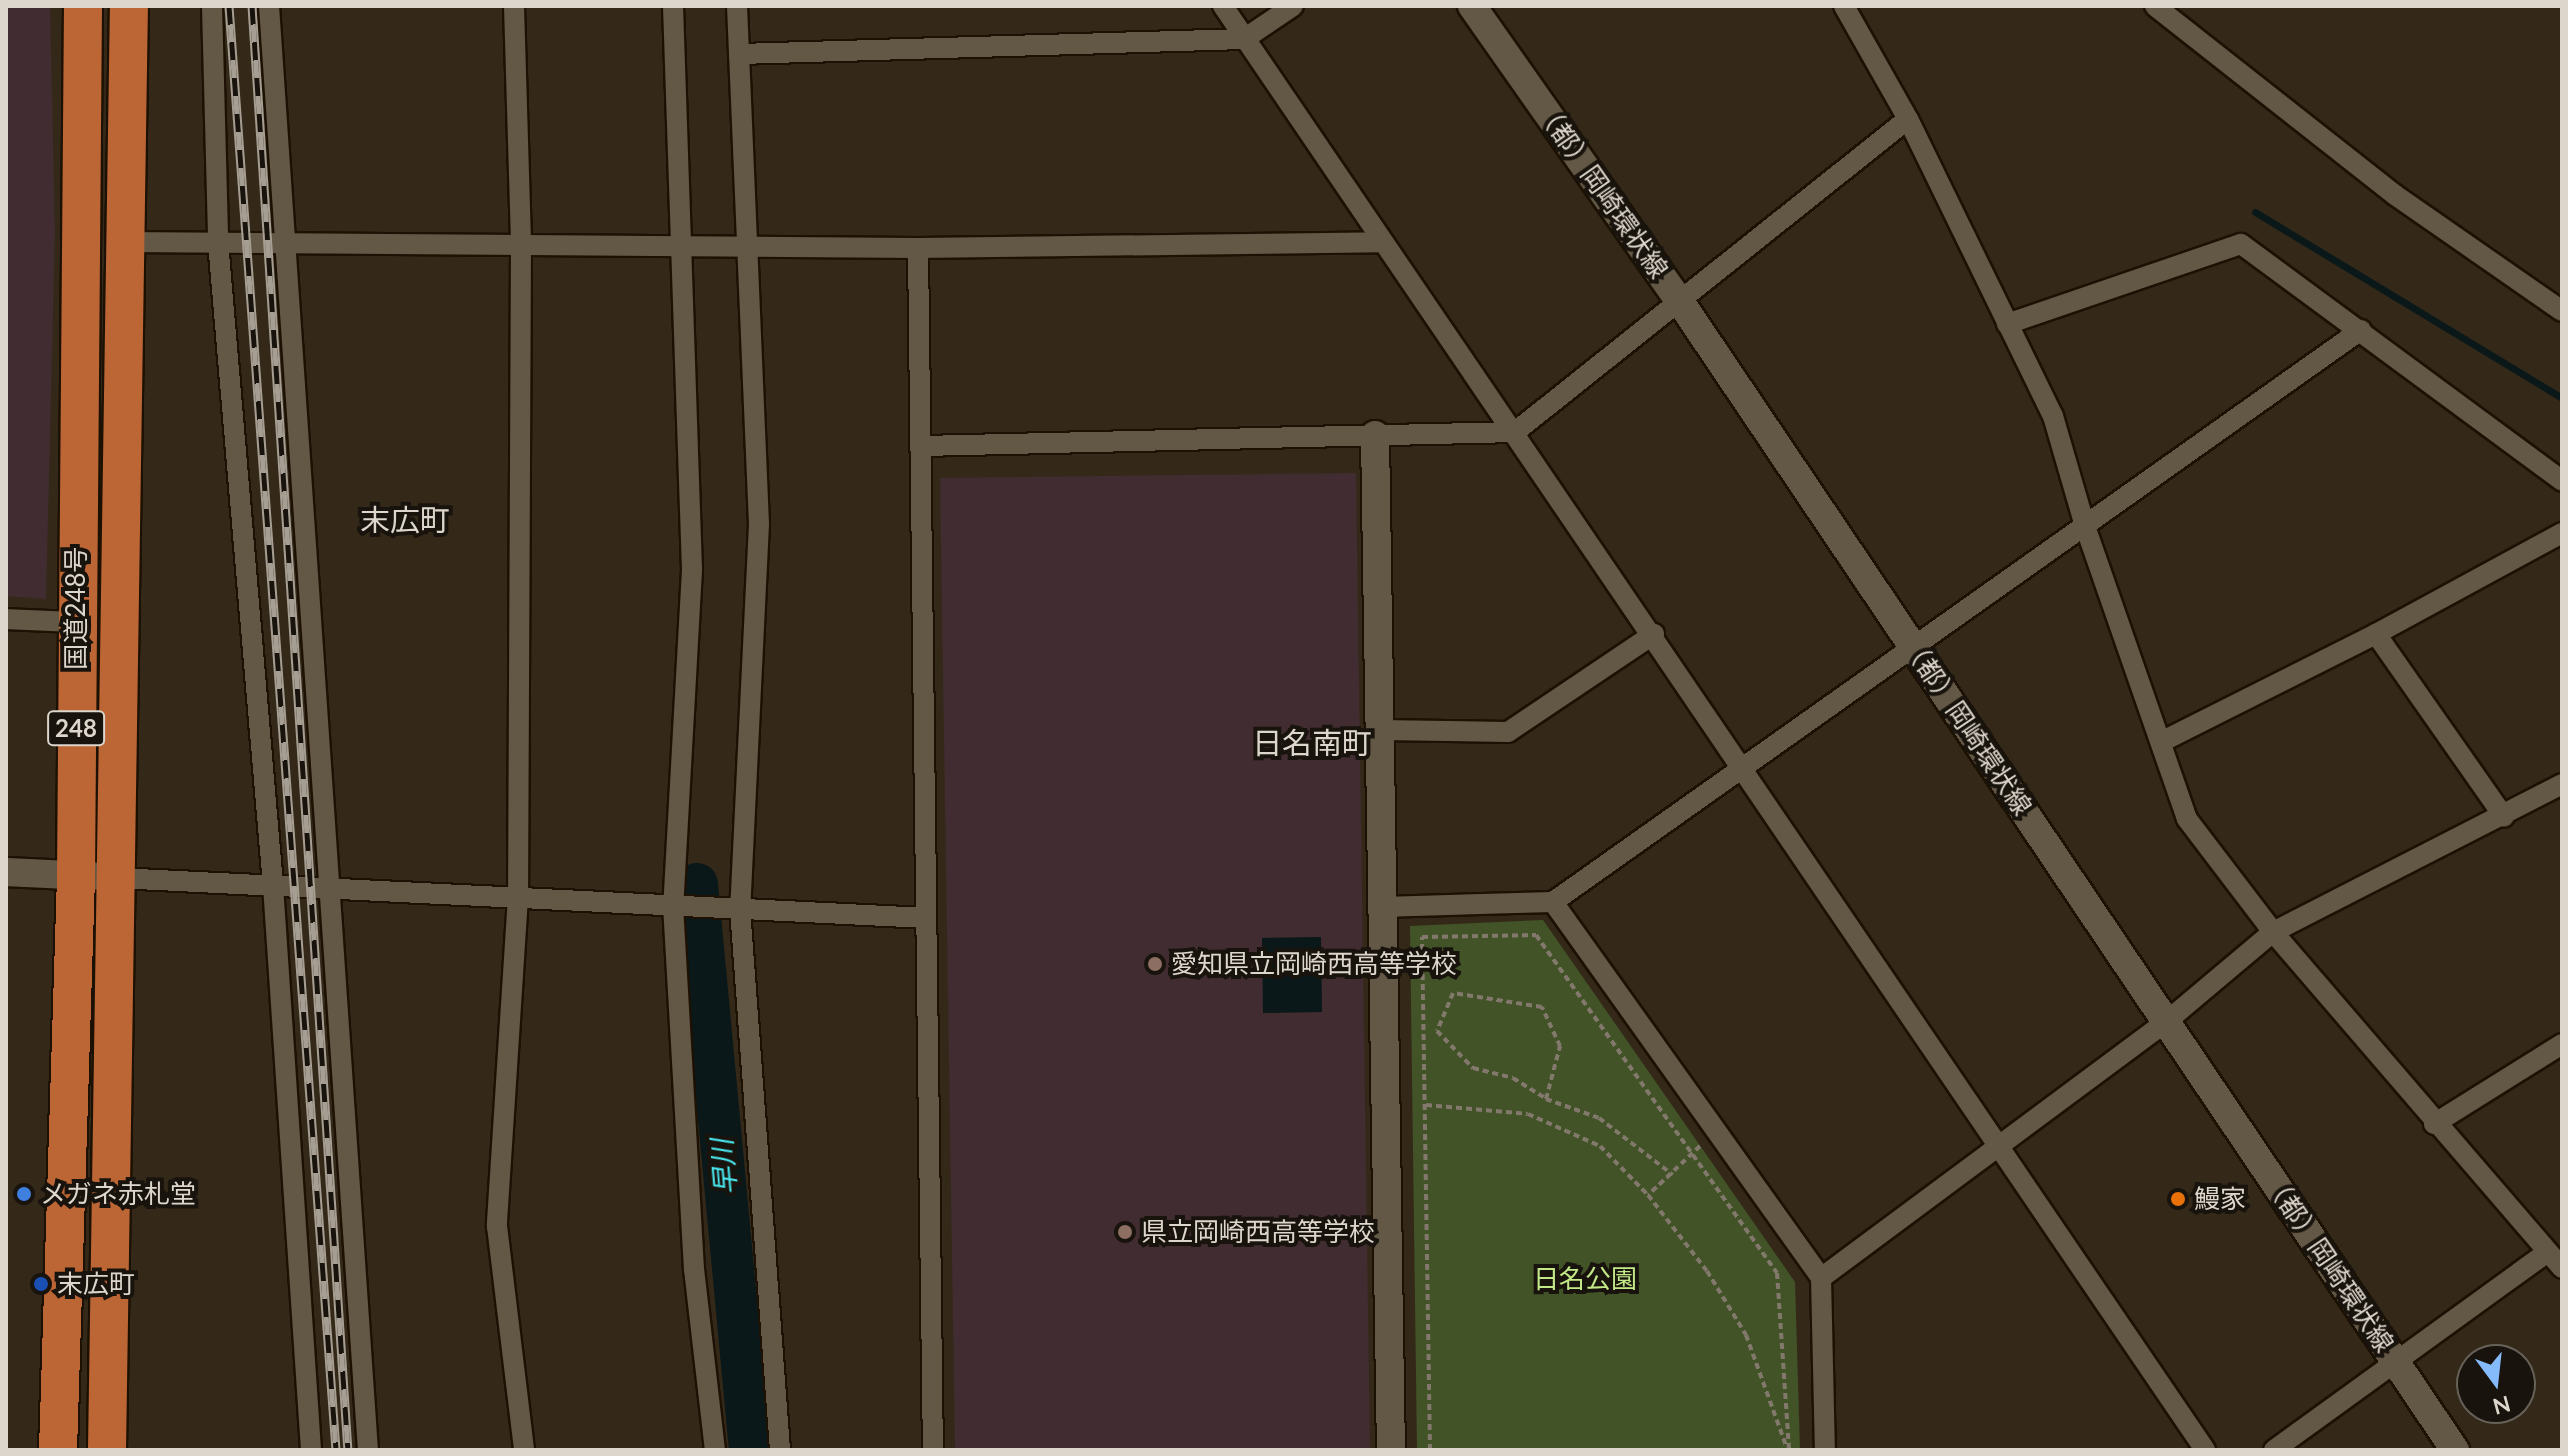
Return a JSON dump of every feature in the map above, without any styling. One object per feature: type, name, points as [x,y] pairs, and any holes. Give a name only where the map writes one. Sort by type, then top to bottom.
[{"type":"highway","name":"国道248号","points":[[58,1450],[76,876],[83,6]]},
{"type":"highway","name":"国道248号","points":[[107,1450],[117,878],[123,242],[129,6]]},
{"type":"street","points":[[212,6],[218,242],[273,885],[311,1450]]},
{"type":"street","points":[[269,6],[283,243],[332,888],[368,1450]]},
{"type":"street","points":[[514,6],[521,244],[518,897],[497,1226],[524,1450]]},
{"type":"street","points":[[673,6],[692,570],[673,905],[694,1269],[715,1450]]},
{"type":"street","points":[[737,6],[759,524],[740,909],[780,1450]]},
{"type":"street","points":[[1223,6],[1654,634],[2205,1450]]},
{"type":"street","points":[[739,54],[1244,39],[1293,6]]},
{"type":"street","name":"（都）岡崎環状線","points":[[1472,6],[1681,303],[2455,1450]]},
{"type":"street","points":[[1844,6],[1908,119],[2053,416],[2085,526],[2163,741],[2187,819],[2273,932],[2434,1124],[2555,1260],[2396,1362],[2274,1450]]},
{"type":"street","points":[[2155,6],[2395,195],[2562,311]]},
{"type":"street","points":[[922,446],[1515,432],[1681,303],[1908,119]]},
{"type":"street","points":[[123,242],[918,248],[1383,242]]},
{"type":"street","points":[[2007,324],[2241,244],[2562,481]]},
{"type":"street","points":[[918,248],[933,1450]]},
{"type":"street","points":[[1382,907],[1553,902],[2361,330]]},
{"type":"street","points":[[1375,435],[1391,1450]]},
{"type":"street","points":[[2163,741],[2376,634],[2562,533]]},
{"type":"street","points":[[6,619],[76,622]]},
{"type":"street","points":[[1379,730],[1508,732],[1654,634]]},
{"type":"street","points":[[2376,634],[2504,817]]},
{"type":"street","points":[[1821,1278],[2166,1022],[2273,932],[2504,817],[2562,784]]},
{"type":"street","points":[[6,872],[926,918]]},
{"type":"street","points":[[1553,902],[1821,1278],[1825,1450]]},
{"type":"street","points":[[2434,1124],[2562,1044]]},
{"type":"path","points":[[1430,1450],[1422,937],[1536,935],[1777,1273],[1788,1450]]},
{"type":"path","points":[[1546,1099],[1560,1046],[1542,1007],[1453,993],[1437,1031],[1473,1068],[1513,1078],[1546,1099],[1599,1118],[1673,1175]]},
{"type":"path","points":[[1425,1105],[1528,1114],[1600,1146],[1648,1195],[1707,1271],[1746,1335],[1788,1450]]},
{"type":"path","points":[[1648,1195],[1715,1131]]},
{"type":"shaded area","points":[[6,6],[50,6],[55,230],[46,599],[6,596]]},
{"type":"shaded area","name":"愛知県立岡崎西高等学校","points":[[1356,473],[1370,1450],[955,1450],[940,478]]},
{"type":"shaded area","points":[[1321,937],[1322,1012],[1263,1013],[1262,938]]},
{"type":"green space","name":"日名公園","points":[[1543,920],[1795,1282],[1800,1450],[1417,1450],[1410,926]]},
{"type":"waterway","points":[[2255,212],[2562,398]]},
{"type":"waterway","name":"早川","points":[[697,884],[750,1450]]},
{"type":"railway","points":[[229,6],[336,1450]]},
{"type":"railway","points":[[252,6],[348,1450]]},
{"type":"place","name":"愛知県立岡崎西高等学校","points":[[1155,964]]},
{"type":"place","name":"メガネ赤札堂","points":[[24,1194]]},
{"type":"place","name":"鰻家","points":[[2178,1199]]},
{"type":"place","name":"県立岡崎西高等学校","points":[[1125,1232]]},
{"type":"place","name":"末広町","points":[[41,1284]]},
{"type":"district","name":"末広町","points":[[405,519]]},
{"type":"district","name":"日名南町","points":[[1312,742]]}]
